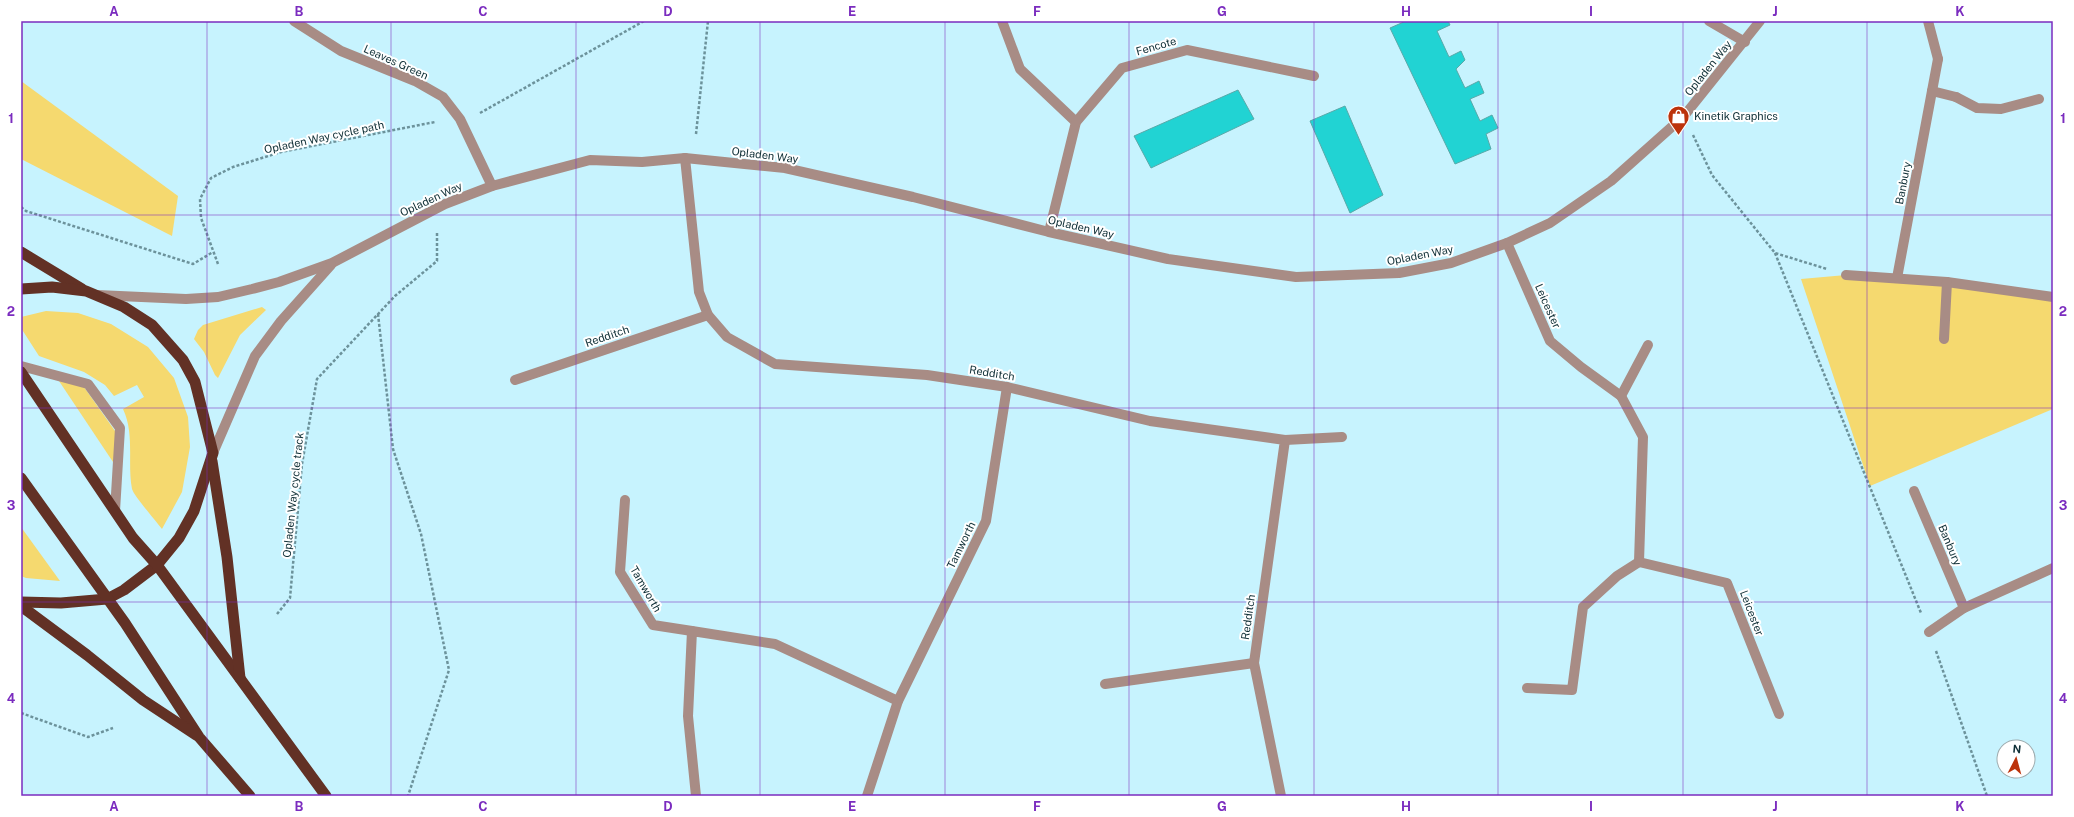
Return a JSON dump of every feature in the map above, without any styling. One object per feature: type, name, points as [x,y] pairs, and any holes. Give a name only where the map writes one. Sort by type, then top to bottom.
[{"type":"highway","points":[[21,252],[86,291],[124,307],[152,325],[183,360],[195,382],[212,456],[227,557],[240,679]]},
{"type":"highway","points":[[21,289],[52,287],[86,291]]},
{"type":"highway","points":[[21,372],[133,538],[157,565],[326,796]]},
{"type":"highway","points":[[21,602],[61,603],[107,599],[124,590],[157,565],[179,538],[194,511],[212,456]]},
{"type":"highway","points":[[21,478],[125,623],[199,737],[250,796]]},
{"type":"highway","points":[[21,606],[87,655],[143,700],[199,737]]},
{"type":"street","name":"Leaves Green","points":[[294,21],[341,51],[415,81],[443,97],[460,119],[492,186]]},
{"type":"street","points":[[1002,21],[1020,69],[1076,122]]},
{"type":"street","points":[[1709,21],[1745,42]]},
{"type":"street","name":"Opladen Way","points":[[97,295],[186,299],[218,297],[280,282],[332,263],[438,208],[492,186],[590,160],[642,162],[685,158],[785,168],[913,197],[1049,232],[1168,259],[1296,277],[1399,273],[1451,263],[1507,243],[1550,223],[1611,181],[1684,116],[1745,42],[1760,21]]},
{"type":"street","name":"Banbury","points":[[1897,278],[1938,59],[1928,21]]},
{"type":"street","name":"Fencote","points":[[1049,232],[1076,122],[1122,68],[1187,50],[1314,76]]},
{"type":"street","points":[[1932,91],[1956,97],[1978,108],[2001,109],[2039,100]]},
{"type":"street","name":"Redditch","points":[[685,158],[699,292],[708,315],[727,337],[775,364],[927,375],[1007,387],[1150,421],[1285,440],[1342,437]]},
{"type":"street","name":"Leicester","points":[[1507,243],[1550,341],[1581,367],[1621,396],[1643,437],[1640,562],[1727,583],[1779,714]]},
{"type":"street","name":"Opladen Way","points":[[212,456],[254,356],[281,321],[332,263]]},
{"type":"street","points":[[1846,275],[1948,282],[2053,297]]},
{"type":"street","points":[[1944,339],[1948,282]]},
{"type":"street","name":"Redditch","points":[[515,380],[708,315]]},
{"type":"street","points":[[1621,396],[1648,345]]},
{"type":"street","points":[[21,366],[88,384],[120,428],[115,511]]},
{"type":"street","name":"Tamworth","points":[[866,796],[898,701],[986,521],[1007,387]]},
{"type":"street","name":"Redditch","points":[[1281,796],[1254,663],[1285,440]]},
{"type":"street","name":"Banbury","points":[[1914,491],[1964,608]]},
{"type":"street","name":"Tamworth","points":[[625,500],[620,572],[653,625],[775,644],[898,701]]},
{"type":"street","points":[[1527,688],[1572,690],[1583,607],[1617,576],[1640,562]]},
{"type":"street","points":[[1929,632],[1964,608],[2053,568]]},
{"type":"street","points":[[692,631],[688,716],[696,796]]},
{"type":"street","points":[[1105,684],[1254,663]]},
{"type":"path","points":[[478,114],[644,21]]},
{"type":"path","points":[[696,134],[708,21]]},
{"type":"path","points":[[1684,116],[1712,175],[1775,253],[1929,632],[1987,796]]},
{"type":"path","name":"Opladen Way cycle path","points":[[218,264],[201,218],[200,199],[211,178],[232,167],[281,152],[439,121]]},
{"type":"path","points":[[21,207],[26,211],[193,264],[213,252]]},
{"type":"path","name":"Opladen Way cycle track","points":[[277,614],[290,598],[302,464],[316,379],[395,296],[437,261],[438,208]]},
{"type":"path","points":[[1775,253],[1846,275]]},
{"type":"path","points":[[378,314],[393,449],[421,534],[449,670],[408,796]]},
{"type":"path","points":[[21,713],[88,737],[113,728]]},
{"type":"shaded area","points":[[21,81],[178,196],[172,236],[21,159]]},
{"type":"shaded area","points":[[1846,275],[2053,297],[2053,409],[1870,486],[1801,279]]},
{"type":"shaded area","points":[[262,307],[266,310],[240,335],[218,378],[215,375],[204,352],[194,339],[198,330],[203,325]]},
{"type":"shaded area","points":[[46,311],[78,313],[111,324],[148,347],[174,378],[188,417],[190,447],[182,492],[162,529],[132,489],[129,428],[123,409],[144,397],[137,385],[114,396],[105,385],[84,372],[39,356],[21,328],[21,317]]},
{"type":"shaded area","points":[[57,378],[84,387],[115,431],[115,465]]},
{"type":"shaded area","points":[[21,527],[60,581],[26,578],[21,576]]},
{"type":"building","points":[[1406,21],[1448,21],[1450,25],[1437,31],[1449,57],[1461,51],[1465,60],[1456,69],[1465,88],[1479,81],[1484,93],[1470,99],[1480,121],[1492,115],[1498,128],[1486,134],[1491,149],[1455,164],[1390,28]]},
{"type":"building","points":[[1238,90],[1254,119],[1151,168],[1134,136]]},
{"type":"building","points":[[1345,106],[1383,195],[1350,213],[1310,121]]},
{"type":"place","name":"Kinetik Graphics","points":[[1679,136]]}]
